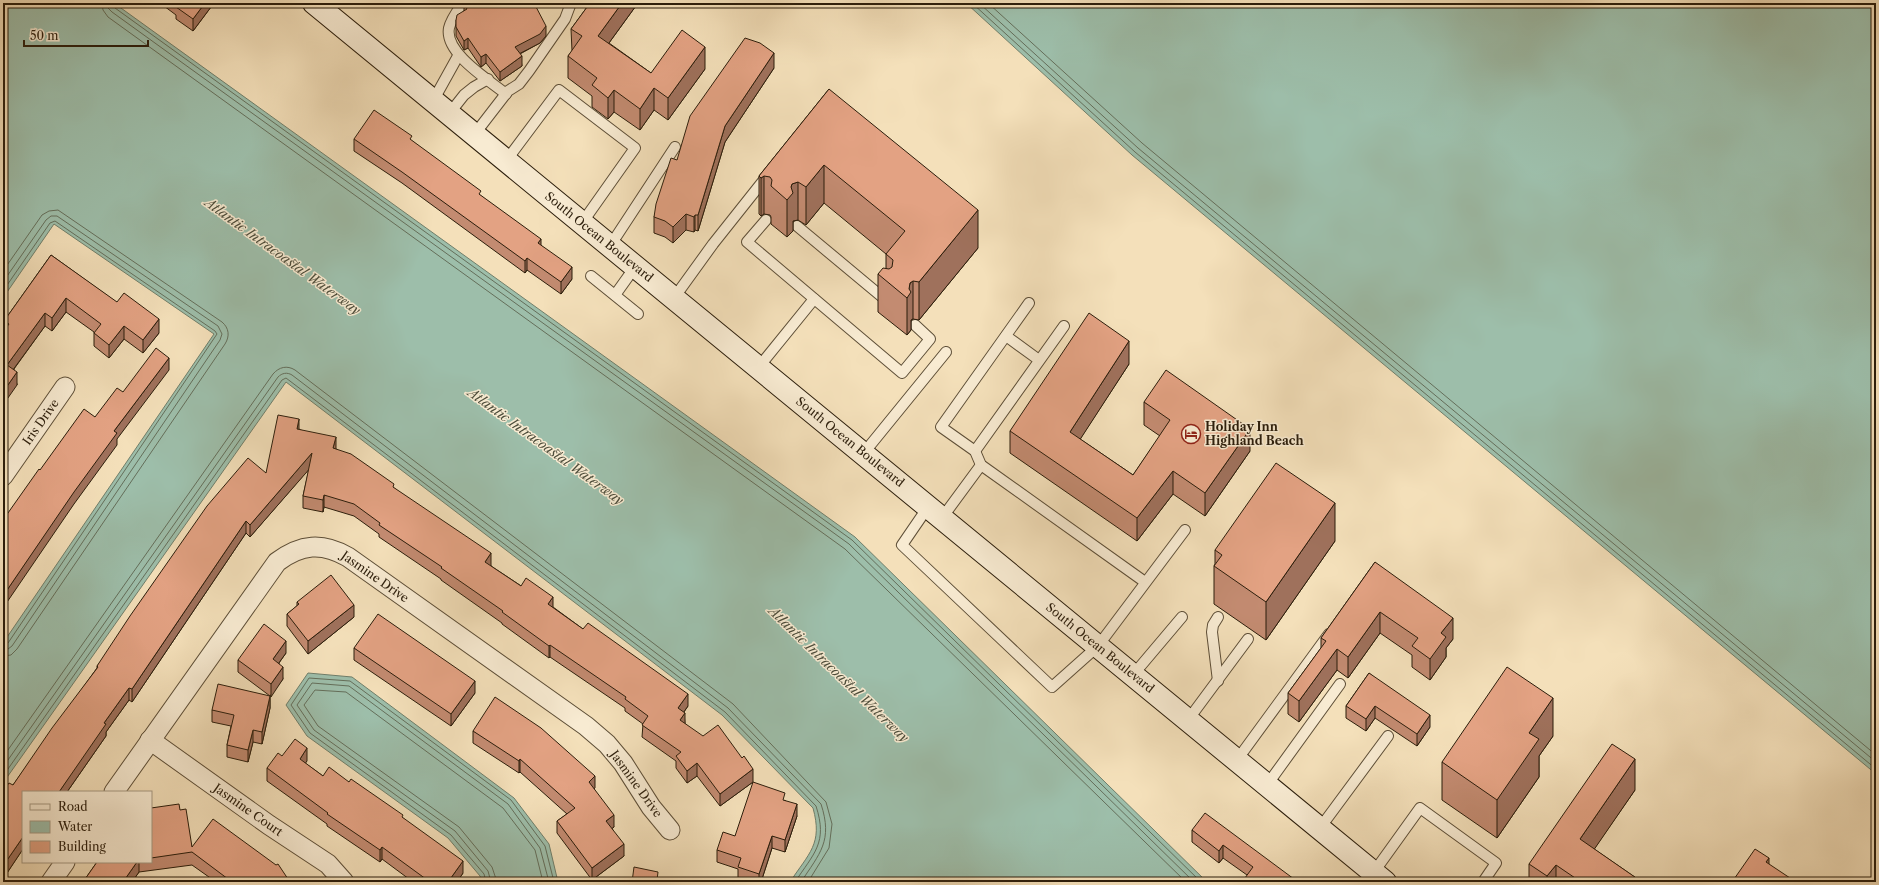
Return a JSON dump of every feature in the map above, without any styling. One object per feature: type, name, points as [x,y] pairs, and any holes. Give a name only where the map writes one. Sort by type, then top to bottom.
[{"type":"main road","name":"South Ocean Boulevard","points":[[314,3],[1380,877]]},
{"type":"street","name":"Iris Drive","points":[[3,476],[65,387]]},
{"type":"street","name":"Jasmine Drive","points":[[115,791],[277,562],[287,554],[312,546],[337,550],[348,557],[586,726],[607,744],[623,763],[651,807],[670,830]]},
{"type":"street","name":"Jasmine Court","points":[[150,740],[268,825],[328,864],[344,882]]},
{"type":"street","points":[[51,882],[64,863]]},
{"type":"lane","points":[[463,3],[449,28],[452,44],[458,56],[506,94]]},
{"type":"lane","points":[[474,135],[506,94],[519,84],[529,71],[565,19],[571,3]]},
{"type":"lane","points":[[433,101],[458,56]]},
{"type":"lane","points":[[449,114],[464,95],[488,79]]},
{"type":"lane","points":[[506,161],[558,90],[635,148],[582,223]]},
{"type":"lane","points":[[610,246],[675,147]]},
{"type":"lane","points":[[674,298],[713,244],[772,170]]},
{"type":"lane","points":[[766,220],[747,242],[902,373],[930,339],[915,325]]},
{"type":"lane","points":[[797,226],[886,301]]},
{"type":"lane","points":[[615,295],[635,267]]},
{"type":"lane","points":[[591,276],[638,314]]},
{"type":"lane","points":[[758,368],[814,299]]},
{"type":"lane","points":[[1029,303],[941,427],[975,451],[981,465],[1145,582]]},
{"type":"lane","points":[[975,451],[1064,326]]},
{"type":"lane","points":[[1006,336],[1040,360]]},
{"type":"lane","points":[[863,454],[946,352]]},
{"type":"lane","points":[[981,465],[902,545],[1052,686],[1098,646],[1185,530]]},
{"type":"lane","points":[[1218,617],[1213,625],[1212,632],[1218,681]]},
{"type":"lane","points":[[1133,675],[1182,618]]},
{"type":"lane","points":[[1238,760],[1334,626]]},
{"type":"lane","points":[[1188,720],[1248,639]]},
{"type":"lane","points":[[1267,785],[1340,684]]},
{"type":"lane","points":[[1320,828],[1388,736]]},
{"type":"lane","points":[[1380,877],[1420,808],[1496,863],[1483,882]]},
{"type":"water","name":"Atlantic Intracoastal Waterway","points":[[3,3],[114,3],[855,537],[1207,882],[790,882],[808,855],[815,840],[816,820],[813,808],[722,715],[286,382],[3,783],[3,643],[214,334],[54,224],[3,298]]},
{"type":"water","points":[[966,3],[1876,3],[1876,774],[1132,155]]},
{"type":"water","points":[[308,673],[352,677],[514,798],[549,844],[558,882],[482,882],[480,876],[448,838],[307,736],[286,705]]},
{"type":"building","points":[[176,3],[205,3],[193,19],[176,7],[178,4]]},
{"type":"building","points":[[464,3],[534,3],[546,26],[540,34],[515,47],[522,56],[500,72],[486,54],[481,57],[468,38],[464,41],[456,27],[457,15],[467,9]]},
{"type":"building","points":[[590,3],[622,3],[598,36],[651,73],[682,30],[705,47],[668,98],[654,88],[640,109],[614,90],[608,98],[592,85],[597,78],[568,56],[582,36],[571,29]]},
{"type":"building","points":[[745,38],[760,43],[774,53],[725,126],[698,215],[695,215],[694,217],[686,214],[673,227],[665,221],[654,217],[656,204],[671,158],[677,160],[690,116]]},
{"type":"building","points":[[829,89],[978,210],[919,282],[913,281],[910,283],[909,289],[911,292],[907,298],[878,274],[883,268],[889,269],[892,267],[893,260],[886,254],[905,231],[824,165],[806,187],[798,182],[792,184],[791,187],[793,193],[787,200],[771,186],[772,180],[770,177],[764,176],[761,178],[759,176]]},
{"type":"building","points":[[374,110],[412,136],[410,139],[481,191],[479,194],[541,239],[538,243],[572,267],[561,282],[527,258],[525,261],[354,139]]},
{"type":"building","points":[[51,255],[117,302],[124,293],[159,319],[143,340],[124,326],[109,345],[94,333],[101,324],[66,298],[52,318],[45,313],[7,365],[17,372],[3,392],[3,332],[9,324],[4,321]]},
{"type":"building","name":"Holiday Inn Highland Beach","points":[[1089,313],[1129,341],[1070,432],[1133,475],[1170,420],[1144,402],[1166,370],[1250,429],[1205,493],[1173,471],[1137,518],[1010,431]]},
{"type":"building","points":[[156,348],[169,358],[114,431],[117,433],[74,492],[3,596],[3,520],[84,409],[95,417],[117,388],[123,392]]},
{"type":"building","points":[[278,415],[299,419],[297,429],[336,437],[333,448],[351,454],[394,484],[393,487],[491,553],[485,562],[521,586],[526,578],[553,597],[548,604],[583,629],[588,623],[688,694],[678,708],[685,713],[680,720],[703,736],[718,725],[742,758],[744,756],[753,769],[720,794],[697,763],[687,771],[676,756],[681,752],[642,725],[648,716],[625,699],[626,697],[550,645],[549,646],[502,612],[503,611],[441,568],[442,567],[379,525],[380,523],[354,504],[324,495],[323,500],[303,496],[312,453],[250,525],[246,521],[132,689],[129,688],[104,723],[106,724],[60,791],[22,791],[22,838],[3,866],[3,791],[9,783],[13,785],[52,728],[98,667],[97,666],[130,616],[207,506],[248,458],[266,473]]},
{"type":"building","points":[[1276,463],[1335,503],[1266,602],[1214,566],[1222,555],[1215,550]]},
{"type":"building","points":[[1375,562],[1453,618],[1441,633],[1446,637],[1430,659],[1412,646],[1418,638],[1380,612],[1348,657],[1337,649],[1299,701],[1288,693],[1326,641],[1321,638]]},
{"type":"building","points":[[331,575],[354,605],[308,641],[287,614],[299,604],[297,602]]},
{"type":"building","points":[[378,614],[475,681],[451,714],[354,648]]},
{"type":"building","points":[[264,624],[286,641],[273,659],[283,667],[271,684],[238,660]]},
{"type":"building","points":[[1507,667],[1553,698],[1529,733],[1539,739],[1497,800],[1442,762]]},
{"type":"building","points":[[1369,673],[1430,715],[1417,734],[1375,706],[1366,719],[1346,706]]},
{"type":"building","points":[[218,684],[270,696],[262,732],[253,730],[248,750],[227,745],[234,715],[212,710]]},
{"type":"building","points":[[495,697],[541,728],[595,776],[589,782],[614,815],[606,821],[624,844],[592,868],[557,821],[575,808],[520,759],[519,761],[473,731]]},
{"type":"building","points":[[295,739],[307,748],[300,759],[323,776],[329,767],[349,782],[351,779],[403,815],[402,817],[463,861],[448,882],[430,882],[382,847],[380,850],[327,814],[328,813],[267,768],[278,753],[282,756]]},
{"type":"building","points":[[1612,744],[1635,759],[1580,839],[1642,882],[1581,882],[1556,865],[1547,876],[1529,864]]},
{"type":"building","points":[[753,782],[785,793],[783,800],[797,804],[785,840],[772,836],[759,874],[738,867],[741,858],[717,850],[723,832],[735,836]]},
{"type":"building","points":[[179,804],[180,810],[186,809],[192,847],[213,819],[276,865],[278,864],[290,882],[232,882],[192,852],[152,858],[152,808]]},
{"type":"building","points":[[1205,813],[1298,882],[1242,882],[1253,867],[1223,845],[1219,851],[1192,830]]},
{"type":"building","points":[[1755,849],[1769,858],[1766,862],[1796,882],[1732,882]]},
{"type":"building","points":[[96,863],[136,863],[123,882],[83,882]]},
{"type":"building","points":[[634,867],[658,872],[657,880],[666,882],[632,882]]},
{"type":"building","points":[[593,880],[604,882],[592,882]]},
{"type":"place","name":"Holiday Inn Highland Beach","points":[[1191,434]]}]
